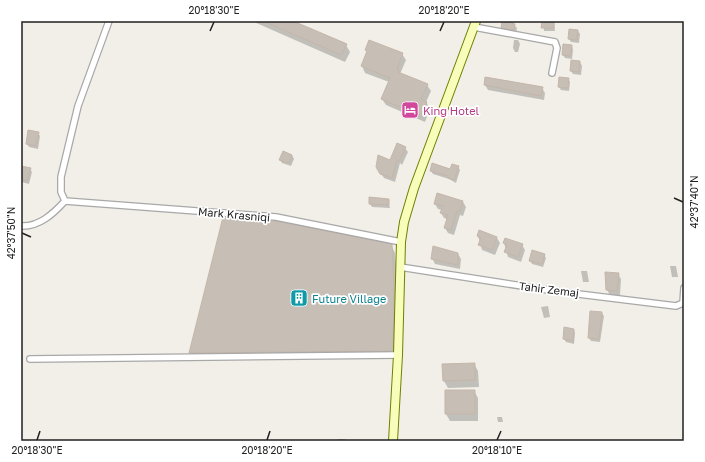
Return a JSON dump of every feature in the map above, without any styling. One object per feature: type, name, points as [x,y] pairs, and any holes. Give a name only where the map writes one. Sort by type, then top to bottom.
[{"type":"main road","points":[[392,441],[398,355],[401,242],[404,222],[414,188],[475,24]]},
{"type":"street","points":[[21,226],[29,226],[53,214],[64,201],[61,192],[61,177],[78,106],[109,21]]},
{"type":"street","points":[[475,24],[553,41],[557,48],[552,73]]},
{"type":"street","name":"Mark Krasniqi","points":[[64,201],[276,218],[401,242]]},
{"type":"street","name":"Tahir Zemaj","points":[[400,267],[554,291],[676,306],[683,303],[684,288]]},
{"type":"street","points":[[30,359],[398,355]]},
{"type":"building","points":[[263,21],[293,21],[347,44],[341,55]]},
{"type":"building","points":[[502,21],[511,21],[511,23],[515,24],[514,30],[501,28]]},
{"type":"building","points":[[542,21],[554,21],[554,28],[541,28]]},
{"type":"building","points":[[569,29],[578,30],[577,40],[568,39]]},
{"type":"building","points":[[369,40],[403,53],[397,69],[399,70],[398,72],[428,84],[421,99],[427,102],[421,116],[381,99],[390,78],[361,66],[367,51],[365,50]]},
{"type":"building","points":[[563,44],[572,45],[571,56],[562,55]]},
{"type":"building","points":[[571,60],[580,61],[579,72],[570,71]]},
{"type":"building","points":[[485,77],[543,87],[541,96],[484,85]]},
{"type":"building","points":[[559,77],[569,78],[568,88],[558,87]]},
{"type":"building","points":[[28,130],[39,132],[36,146],[26,144]]},
{"type":"building","points":[[397,143],[406,147],[399,161],[397,160],[392,178],[380,174],[376,167],[378,155],[390,160]]},
{"type":"building","points":[[283,151],[292,155],[289,163],[279,160]]},
{"type":"building","points":[[432,163],[450,169],[452,164],[459,166],[454,180],[448,178],[448,176],[430,171]]},
{"type":"building","points":[[21,166],[31,168],[27,181],[21,179]]},
{"type":"building","points":[[437,193],[463,201],[460,211],[457,211],[451,230],[444,228],[448,215],[440,213],[443,206],[434,204]]},
{"type":"building","points":[[369,197],[389,199],[389,205],[369,204]]},
{"type":"building","name":"Future Village","points":[[223,217],[275,221],[392,244],[394,288],[393,351],[189,353]]},
{"type":"building","points":[[479,230],[497,237],[492,250],[478,245],[481,238],[477,236]]},
{"type":"building","points":[[505,238],[523,244],[518,257],[504,252],[507,245],[503,243]]},
{"type":"building","points":[[433,246],[458,253],[458,265],[431,259]]},
{"type":"building","points":[[532,250],[545,254],[542,264],[529,261]]},
{"type":"building","points":[[605,272],[619,273],[617,291],[606,290]]},
{"type":"building","points":[[590,311],[602,312],[599,339],[588,338]]},
{"type":"building","points":[[564,327],[574,329],[573,341],[563,339]]},
{"type":"building","points":[[475,363],[475,380],[443,381],[442,364]]},
{"type":"building","points":[[445,390],[475,390],[475,414],[445,414]]},
{"type":"place","name":"King Hotel","points":[[410,110]]},
{"type":"place","name":"Future Village","points":[[299,298]]}]
